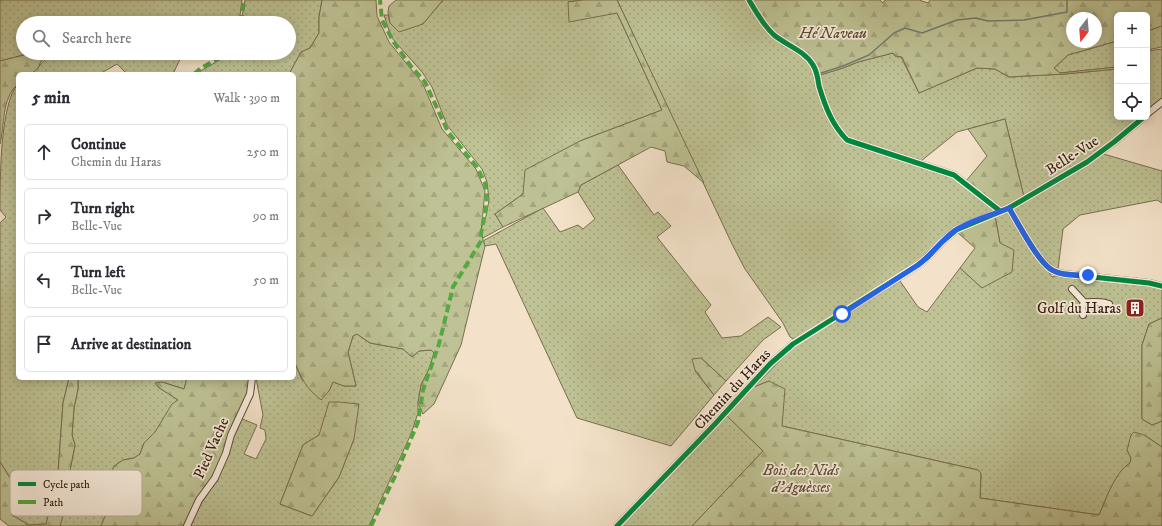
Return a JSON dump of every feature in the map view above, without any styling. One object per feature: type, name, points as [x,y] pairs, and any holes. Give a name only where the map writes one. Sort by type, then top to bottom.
[{"type":"street","points":[[749,0],[760,18],[773,34],[802,54],[814,66],[825,106],[834,124],[847,140],[954,175],[1000,211]]},
{"type":"street","points":[[1150,112],[1162,102]]},
{"type":"street","name":"Belle-Vue","points":[[1000,211],[1009,208],[1087,162],[1140,120]]},
{"type":"street","points":[[1009,208],[1039,257],[1053,271],[1064,274],[1088,275],[1162,286]]},
{"type":"street","name":"Chemin du Haras","points":[[617,526],[715,424],[770,364],[793,344],[918,265],[956,230],[1000,211]]},
{"type":"street","points":[[1072,289],[1084,302],[1098,301],[1109,304]]},
{"type":"street","points":[[1083,315],[1082,308],[1084,302]]},
{"type":"street","name":"Pied Vache","points":[[187,526],[195,508],[215,478],[226,453],[231,435],[250,394],[252,380]]},
{"type":"green space","points":[[0,0],[242,0],[240,16],[16,16],[16,57],[0,61]]},
{"type":"green space","points":[[245,0],[322,0],[319,17],[319,33],[310,48],[301,52],[290,72],[200,72],[220,60],[296,60],[296,16],[242,16]]},
{"type":"green space","points":[[322,0],[376,0],[377,16],[389,42],[423,84],[442,129],[476,169],[485,191],[481,233],[485,246],[461,345],[434,404],[423,414],[418,403],[421,385],[429,369],[434,353],[431,350],[419,351],[412,357],[403,349],[370,343],[357,334],[353,336],[348,352],[356,386],[344,386],[333,382],[329,391],[321,400],[304,382],[296,366],[296,72],[290,72],[301,52],[310,48],[319,33],[319,17]]},
{"type":"green space","points":[[396,0],[443,0],[423,24],[399,32],[390,23],[388,12],[389,6]]},
{"type":"green space","points":[[443,0],[583,0],[568,2],[617,13],[662,110],[580,141],[523,194],[495,214],[503,227],[483,238],[481,233],[482,225],[486,216],[489,200],[487,182],[482,169],[447,125],[432,87],[422,72],[391,37],[384,15],[388,15],[390,23],[423,24]]},
{"type":"green space","points":[[583,0],[617,0],[704,183],[684,166],[667,162],[665,151],[651,147],[581,185],[578,192],[503,227],[495,214],[523,194],[525,170],[580,141],[662,110],[617,13],[569,22],[568,2]]},
{"type":"green space","points":[[617,0],[753,0],[765,21],[810,57],[824,104],[847,142],[953,176],[988,205],[993,211],[954,229],[926,256],[812,330],[793,339],[790,337],[783,323],[745,269],[732,244]]},
{"type":"green space","name":"Hé Naveau","points":[[753,0],[880,0],[883,3],[885,0],[919,0],[928,3],[930,0],[1162,0],[1162,26],[1150,30],[1150,12],[1114,12],[1114,42],[1102,45],[1102,12],[1066,12],[1066,48],[1092,48],[1068,55],[1054,68],[1060,73],[1114,67],[1114,69],[1009,77],[995,69],[977,68],[919,93],[902,57],[895,56],[893,53],[858,62],[820,75],[818,69],[773,30],[765,21]]},
{"type":"green space","points":[[1162,26],[1162,47],[1150,49],[1150,30]]},
{"type":"green space","points":[[1114,42],[1114,67],[1060,73],[1054,68],[1068,55],[1092,48],[1102,48],[1102,45]]},
{"type":"green space","points":[[1162,49],[1162,99],[1150,109],[1150,84],[1150,51]]},
{"type":"green space","points":[[893,53],[895,56],[901,57],[919,93],[977,68],[995,69],[1009,77],[1114,69],[1114,120],[1137,120],[1086,160],[1024,197],[1005,119],[957,132],[921,161],[852,139],[840,127],[830,110],[823,92],[820,75],[858,62]]},
{"type":"green space","points":[[16,57],[16,60],[43,60],[38,68],[33,72],[16,72],[16,86],[9,97],[4,112],[0,144],[0,61]]},
{"type":"green space","points":[[45,60],[180,60],[174,72],[125,72],[117,64],[103,72],[33,72]]},
{"type":"green space","points":[[16,87],[16,380],[69,380],[63,403],[58,470],[10,470],[10,478],[0,462],[0,223],[6,217],[0,210],[0,181],[4,125],[12,94]]},
{"type":"green space","points":[[1005,119],[1024,197],[1002,208],[966,181],[987,156],[968,129]]},
{"type":"green space","name":"Golf du Haras","points":[[1100,153],[1162,171],[1162,203],[1157,200],[1080,215],[1063,229],[1058,269],[1051,265],[1038,250],[1013,208]]},
{"type":"green space","points":[[618,165],[654,215],[658,212],[671,226],[657,237],[711,305],[705,312],[722,338],[741,336],[768,317],[781,327],[763,340],[726,381],[701,358],[695,371],[714,395],[671,446],[577,418],[496,244],[485,246],[483,241],[543,208],[560,232],[578,225],[583,229],[595,219],[578,192],[581,185]]},
{"type":"green space","points":[[1008,211],[1052,277],[1064,276],[1162,289],[1162,318],[1149,324],[1142,345],[1142,419],[1152,425],[1162,421],[1162,447],[1144,435],[1127,450],[1131,458],[1130,463],[1115,480],[1099,515],[980,498],[981,474],[978,470],[782,426],[769,381],[754,387],[793,347],[900,281],[918,307],[927,312],[960,268],[982,288],[1000,243],[995,216]]},
{"type":"green space","points":[[995,216],[1000,243],[1014,250],[1012,272],[982,288],[960,268],[975,248],[957,232]]},
{"type":"green space","points":[[1162,318],[1162,421],[1152,425],[1142,419],[1142,345],[1149,324]]},
{"type":"green space","points":[[357,334],[370,343],[403,349],[412,357],[419,351],[431,350],[434,353],[429,369],[421,385],[418,413],[411,434],[369,526],[189,526],[193,516],[217,480],[240,418],[257,425],[244,454],[256,459],[266,439],[265,430],[260,428],[263,415],[256,380],[296,380],[296,366],[302,380],[329,391],[333,382],[344,386],[356,386],[348,352],[353,336]],"holes":[[[319,435],[354,439],[339,477],[312,516],[280,504],[303,445]]]},
{"type":"green space","points":[[701,358],[726,381],[714,395],[695,370],[692,359]]},
{"type":"green space","points":[[69,380],[78,380],[72,435],[75,445],[70,470],[58,470],[63,403]]},
{"type":"green space","points":[[78,380],[186,380],[184,389],[162,382],[158,387],[178,400],[155,432],[144,443],[140,454],[134,458],[123,460],[114,467],[113,470],[70,470],[75,446],[72,435]]},
{"type":"green space","points":[[186,380],[251,380],[248,397],[215,474],[195,502],[184,526],[101,526],[105,516],[142,516],[142,470],[112,470],[114,466],[123,460],[134,458],[140,454],[144,443],[155,432],[172,404],[178,400],[158,387],[155,383],[162,382],[184,389]]},
{"type":"green space","name":"Bois des Nids d'Aguèsses","points":[[769,381],[785,389],[782,426],[978,470],[981,473],[980,498],[1099,515],[1115,479],[1130,463],[1131,458],[1127,450],[1131,435],[1134,432],[1144,435],[1162,447],[1162,526],[692,526],[763,451],[726,415],[754,387]]},
{"type":"green space","points":[[329,402],[359,404],[354,439],[339,477],[312,516],[280,504],[303,445],[319,435]]},
{"type":"green space","points":[[726,415],[763,451],[692,526],[620,526]]},
{"type":"green space","points":[[0,462],[10,478],[10,516],[14,516],[29,525],[46,524],[48,516],[63,516],[60,526],[9,526],[0,519]]},
{"type":"green space","points":[[14,516],[48,516],[46,524],[29,525]]},
{"type":"green space","points":[[59,516],[105,516],[101,526],[60,526]]},
{"type":"waterway","points":[[821,73],[869,55],[894,33],[905,28],[922,33],[957,20],[976,18],[988,21],[1024,20],[1067,12],[1067,0]]},
{"type":"marked path","points":[[242,16],[244,0]]},
{"type":"marked path","points":[[371,526],[396,474],[418,422],[423,390],[439,344],[453,287],[481,241],[487,202],[485,183],[477,167],[448,132],[425,82],[410,65],[393,41],[382,20],[380,0]]},
{"type":"marked path","points":[[196,72],[215,60]]},
{"type":"cycle path","points":[[749,0],[766,27],[774,35],[795,48],[810,60],[816,72],[821,93],[830,115],[837,128],[847,140],[954,175],[1000,211]]},
{"type":"cycle path","points":[[617,526],[715,424],[770,364],[793,344],[918,265],[956,230],[1009,208],[1087,162],[1140,120]]},
{"type":"cycle path","points":[[1009,208],[1039,257],[1049,268],[1058,273],[1149,283],[1162,286]]},
{"type":"place","name":"Golf du Haras","points":[[1135,308]]},
{"type":"route","points":[[842,314],[918,265],[956,230],[1009,208],[1039,257],[1048,267],[1058,273],[1088,275]]}]
